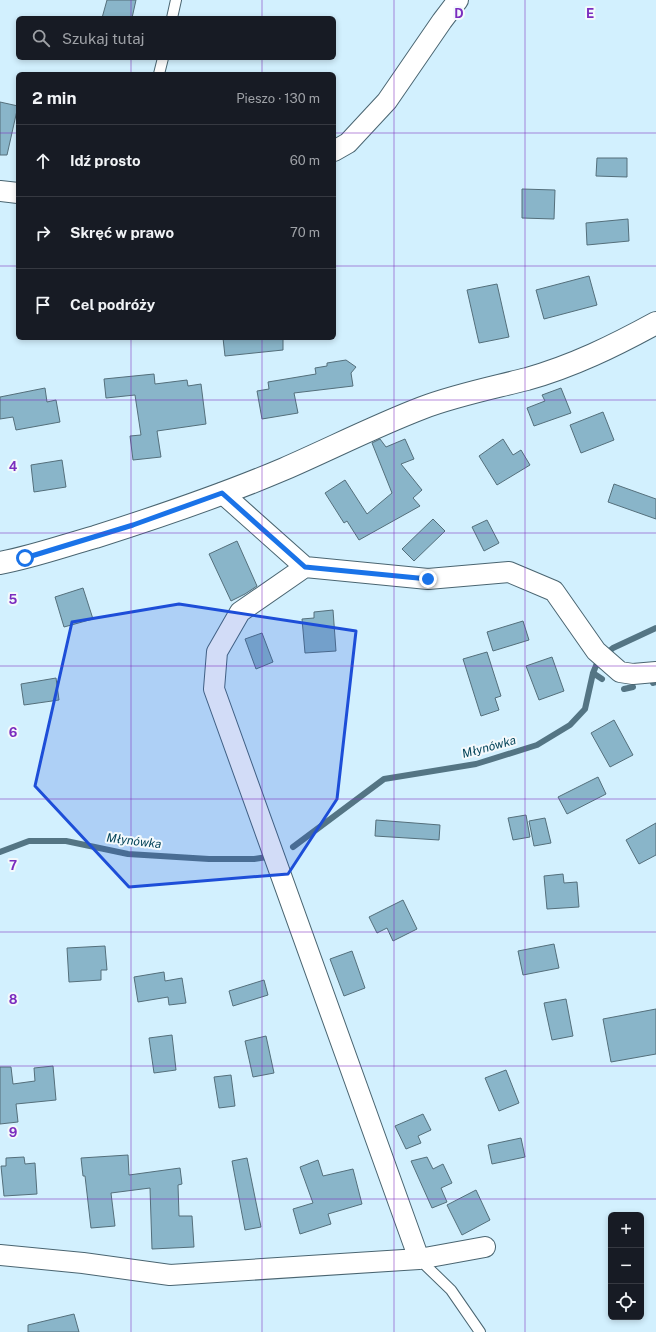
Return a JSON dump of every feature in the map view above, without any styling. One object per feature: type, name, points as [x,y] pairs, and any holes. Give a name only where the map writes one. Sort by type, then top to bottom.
[{"type":"street","points":[[336,150],[348,143],[387,101],[442,20],[458,0]]},
{"type":"street","points":[[0,191],[16,192]]},
{"type":"street","points":[[0,563],[25,558],[133,525],[222,493],[282,470],[424,407],[573,364],[615,345],[656,323]]},
{"type":"street","points":[[222,493],[305,567],[428,579],[509,572],[554,591],[596,651],[620,672],[633,674],[656,672]]},
{"type":"street","points":[[305,567],[240,612],[217,652],[214,689],[419,1259]]},
{"type":"street","points":[[0,1255],[83,1263],[170,1275],[419,1259],[485,1247]]},
{"type":"lane","points":[[172,16],[176,0]]},
{"type":"lane","points":[[160,72],[162,60]]},
{"type":"lane","points":[[419,1259],[451,1290],[480,1332]]},
{"type":"highlighted area","points":[[179,604],[356,631],[337,799],[288,874],[129,887],[35,786],[72,622]]},
{"type":"building","points":[[107,0],[136,0],[132,16],[103,16]]},
{"type":"building","points":[[0,102],[16,106],[16,115],[7,155],[0,155]]},
{"type":"building","points":[[597,158],[627,158],[627,177],[596,176]]},
{"type":"building","points":[[522,189],[555,190],[554,219],[522,218]]},
{"type":"building","points":[[628,219],[629,241],[587,245],[586,223]]},
{"type":"building","points":[[589,276],[597,305],[544,319],[536,290]]},
{"type":"building","points":[[497,284],[509,337],[479,343],[467,290]]},
{"type":"building","points":[[223,340],[283,340],[283,350],[225,356]]},
{"type":"building","points":[[346,360],[356,367],[351,373],[353,386],[294,393],[298,413],[262,419],[257,391],[269,389],[268,382],[316,374],[315,368],[327,366],[327,363]]},
{"type":"building","points":[[154,374],[155,384],[187,380],[188,386],[201,384],[206,424],[157,431],[161,457],[133,460],[130,436],[141,435],[135,395],[106,398],[104,379]]},
{"type":"building","points":[[45,388],[47,402],[56,400],[60,422],[16,430],[13,417],[0,419],[0,397]]},
{"type":"building","points":[[561,388],[571,413],[534,426],[527,408],[545,401],[542,395]]},
{"type":"building","points":[[603,412],[614,440],[581,453],[570,425]]},
{"type":"building","points":[[380,439],[386,447],[405,439],[414,459],[401,464],[422,490],[413,498],[420,506],[359,540],[347,521],[344,523],[325,493],[345,480],[367,514],[392,493],[372,443]]},
{"type":"building","points":[[503,439],[513,455],[521,450],[530,465],[497,485],[479,456]]},
{"type":"building","points":[[62,460],[66,487],[34,492],[31,465]]},
{"type":"building","points":[[614,484],[656,499],[656,519],[608,502]]},
{"type":"building","points":[[433,519],[445,531],[414,561],[402,549]]},
{"type":"building","points":[[487,520],[499,543],[484,551],[472,527]]},
{"type":"building","points":[[237,541],[257,586],[231,601],[209,554]]},
{"type":"building","points":[[83,588],[93,619],[64,627],[55,597]]},
{"type":"building","points":[[333,610],[336,651],[305,653],[302,619],[314,618],[314,612]]},
{"type":"building","points":[[523,621],[529,640],[493,651],[487,632]]},
{"type":"building","points":[[262,633],[273,662],[256,669],[245,639]]},
{"type":"building","points":[[487,652],[501,696],[495,698],[499,710],[481,716],[463,659]]},
{"type":"building","points":[[552,657],[564,691],[539,700],[526,666]]},
{"type":"building","points":[[56,678],[59,700],[24,705],[21,684]]},
{"type":"building","points":[[614,720],[633,755],[610,767],[591,733]]},
{"type":"building","points":[[598,777],[606,794],[567,814],[558,797]]},
{"type":"building","points":[[526,815],[530,837],[513,840],[508,818]]},
{"type":"building","points":[[545,818],[551,843],[534,846],[529,821]]},
{"type":"building","points":[[376,820],[440,825],[439,840],[375,836]]},
{"type":"building","points":[[656,823],[656,855],[639,864],[626,840]]},
{"type":"building","points":[[563,874],[564,883],[577,882],[579,907],[547,909],[544,876]]},
{"type":"building","points":[[403,900],[417,929],[393,941],[387,928],[377,933],[369,917]]},
{"type":"building","points":[[554,944],[559,968],[523,975],[518,951]]},
{"type":"building","points":[[105,946],[107,970],[101,970],[101,980],[69,982],[67,948]]},
{"type":"building","points":[[352,951],[365,988],[344,996],[330,959]]},
{"type":"building","points":[[164,972],[165,981],[182,978],[186,1003],[169,1005],[168,997],[138,1002],[134,977]]},
{"type":"building","points":[[264,980],[268,995],[233,1006],[229,991]]},
{"type":"building","points":[[566,999],[573,1036],[552,1040],[544,1003]]},
{"type":"building","points":[[656,1009],[656,1054],[611,1062],[603,1019]]},
{"type":"building","points":[[172,1035],[176,1070],[154,1073],[149,1038]]},
{"type":"building","points":[[266,1036],[274,1073],[253,1077],[245,1041]]},
{"type":"building","points":[[53,1066],[56,1100],[16,1104],[18,1122],[0,1124],[0,1067],[11,1067],[13,1084],[35,1081],[34,1068]]},
{"type":"building","points":[[506,1070],[519,1103],[499,1111],[485,1078]]},
{"type":"building","points":[[231,1075],[235,1106],[219,1108],[214,1077]]},
{"type":"building","points":[[423,1114],[431,1130],[418,1136],[421,1143],[406,1149],[395,1126]]},
{"type":"building","points":[[521,1138],[525,1157],[492,1164],[488,1145]]},
{"type":"building","points":[[128,1155],[129,1175],[180,1168],[182,1184],[178,1185],[179,1216],[192,1216],[194,1247],[152,1249],[150,1188],[111,1193],[115,1226],[91,1228],[85,1176],[83,1176],[81,1158]]},
{"type":"building","points":[[24,1157],[25,1164],[35,1163],[37,1194],[4,1196],[1,1166],[6,1166],[6,1158]]},
{"type":"building","points":[[427,1157],[433,1169],[443,1164],[452,1183],[441,1188],[447,1202],[432,1208],[411,1161]]},
{"type":"building","points":[[247,1158],[261,1227],[245,1230],[232,1161]]},
{"type":"building","points":[[318,1160],[323,1176],[353,1169],[362,1204],[328,1214],[331,1224],[300,1234],[293,1209],[313,1203],[300,1167]]},
{"type":"building","points":[[476,1190],[490,1220],[462,1235],[447,1205]]},
{"type":"building","points":[[74,1314],[79,1332],[28,1332],[28,1325]]},
{"type":"waterway","name":"Młynówka","points":[[293,847],[384,779],[476,764],[537,745],[570,725],[585,709],[593,673],[598,661],[613,648],[656,628]]},
{"type":"waterway","points":[[593,673],[602,679]]},
{"type":"waterway","points":[[624,689],[633,687]]},
{"type":"waterway","name":"Młynówka","points":[[0,852],[29,841],[66,841],[128,854],[209,859],[254,859],[267,857]]},
{"type":"route","points":[[25,558],[133,525],[222,493],[305,567],[428,579]]}]
